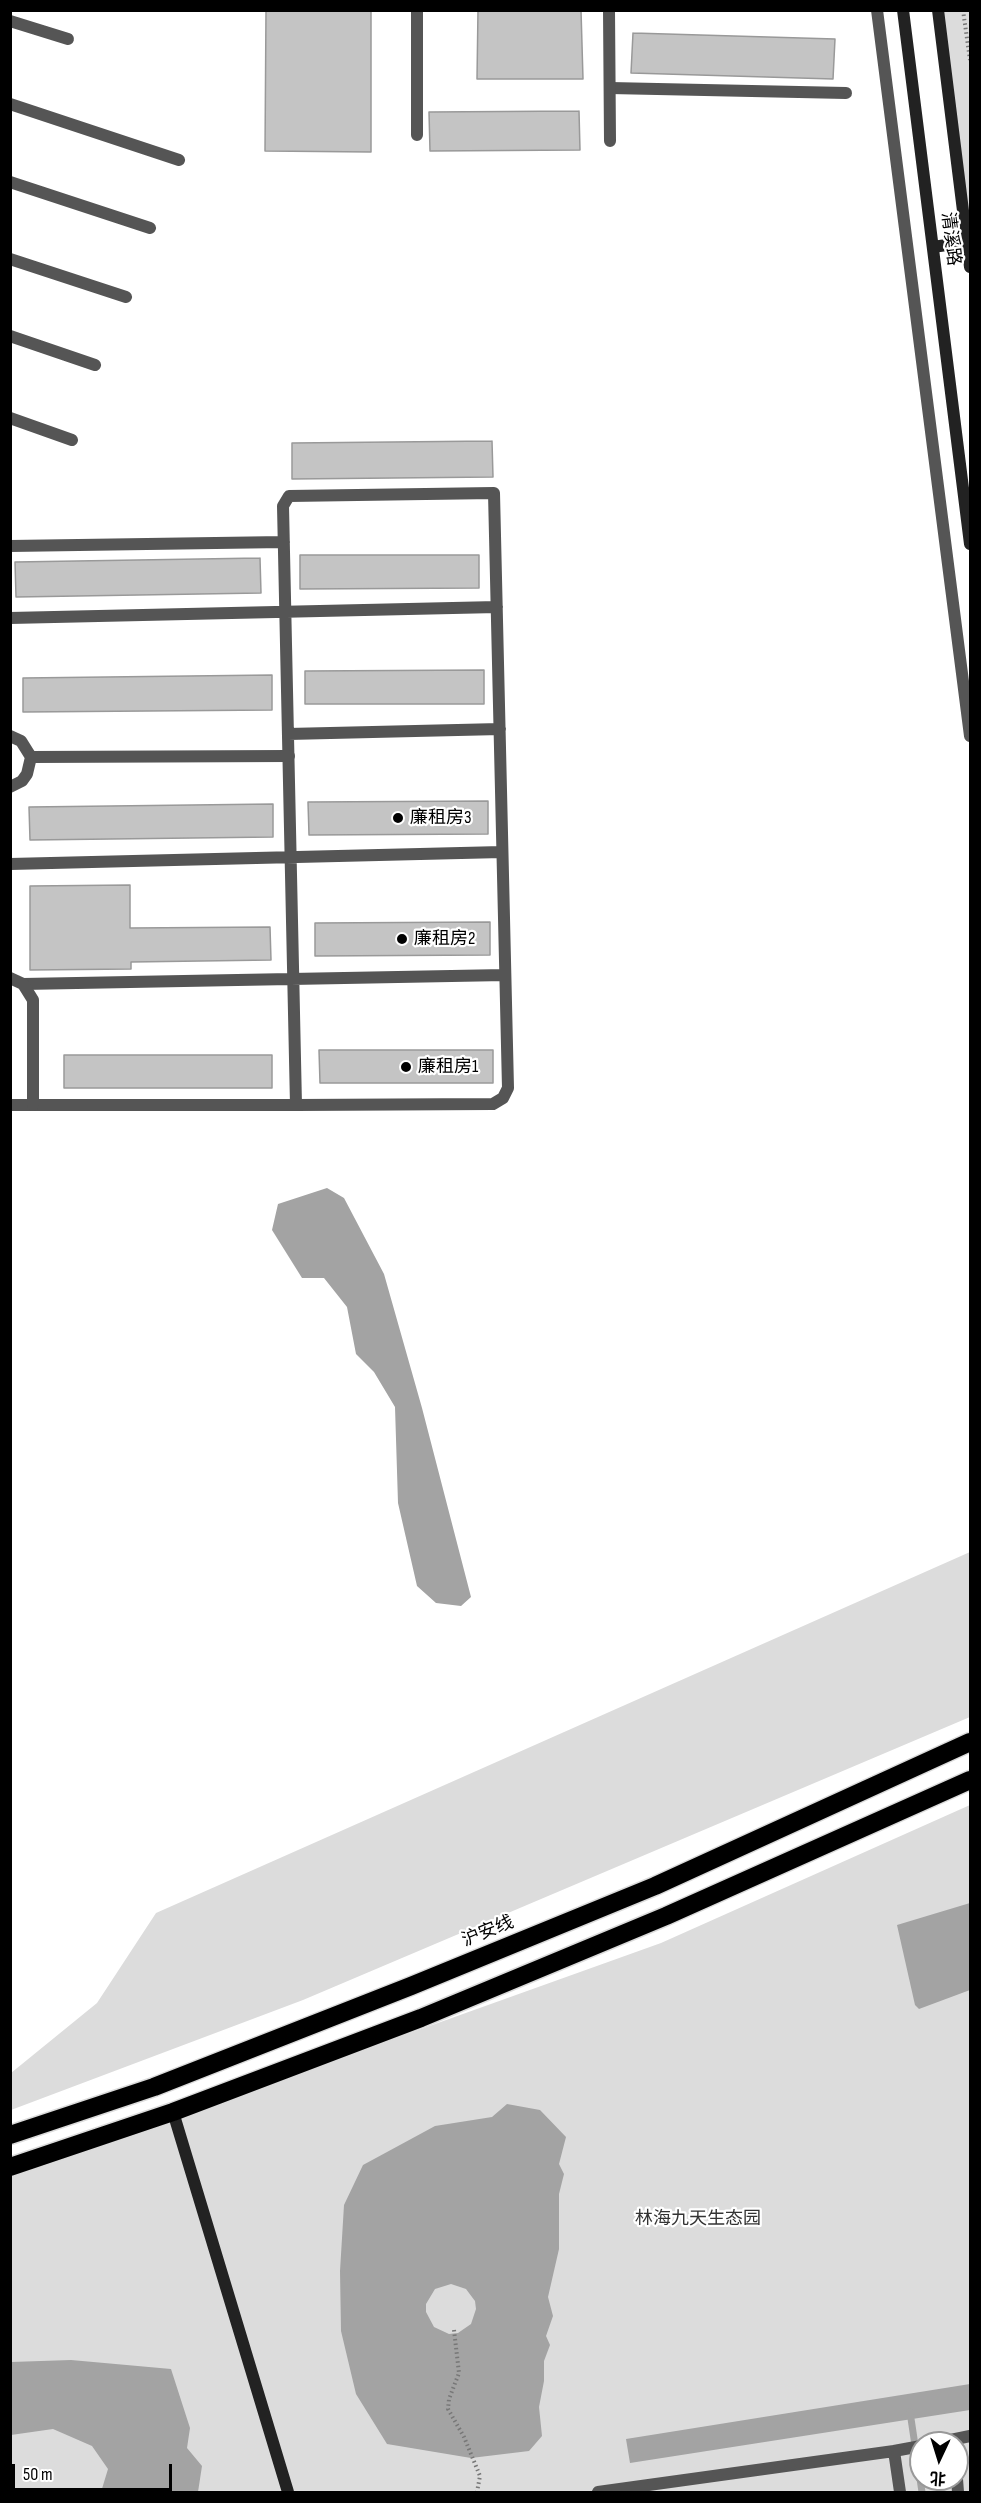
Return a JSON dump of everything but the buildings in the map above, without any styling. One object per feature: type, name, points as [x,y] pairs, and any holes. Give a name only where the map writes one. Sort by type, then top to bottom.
[{"type":"highway","name":"沪安线","points":[[10,2135],[154,2086],[442,1973],[655,1886],[970,1742]]},
{"type":"highway","points":[[10,2167],[173,2112],[422,2018],[666,1916],[970,1780]]},
{"type":"main road","name":"清溪路","points":[[903,10],[970,544]]},
{"type":"main road","name":"清溪路","points":[[938,10],[970,267]]},
{"type":"main road","points":[[933,247],[968,242]]},
{"type":"main road","points":[[173,2112],[288,2493]]},
{"type":"street","points":[[417,10],[417,135]]},
{"type":"street","points":[[609,10],[610,141]]},
{"type":"street","points":[[877,10],[970,736]]},
{"type":"street","points":[[10,21],[68,39]]},
{"type":"street","points":[[610,88],[846,93]]},
{"type":"street","points":[[10,104],[179,160]]},
{"type":"street","points":[[10,182],[150,228]]},
{"type":"street","points":[[10,260],[126,297]]},
{"type":"street","points":[[10,336],[95,365]]},
{"type":"street","points":[[10,418],[72,440]]},
{"type":"street","points":[[10,1105],[493,1104],[503,1098],[508,1088],[494,493],[288,496],[283,506],[296,1104]]},
{"type":"street","points":[[10,546],[284,542]]},
{"type":"street","points":[[10,618],[497,608]]},
{"type":"street","points":[[288,734],[500,729]]},
{"type":"street","points":[[10,736],[21,741],[31,757],[27,774],[22,781],[10,787]]},
{"type":"street","points":[[31,757],[289,756]]},
{"type":"street","points":[[10,864],[502,852]]},
{"type":"street","points":[[10,978],[23,984],[505,975]]},
{"type":"street","points":[[23,984],[33,1000],[33,1105]]},
{"type":"street","points":[[598,2493],[909,2448]]},
{"type":"street","points":[[894,2451],[900,2493]]},
{"type":"path","points":[[963,10],[970,60]]},
{"type":"path","points":[[453,2330],[459,2373],[449,2399],[448,2409],[464,2437],[480,2476],[477,2493]]},
{"type":"green space","points":[[938,11],[970,11],[970,267]]},
{"type":"green space","points":[[970,1552],[970,1717],[303,2000],[11,2110],[11,2073],[97,2003],[156,1913]]},
{"type":"green space","name":"林海九天生态园","points":[[970,1805],[970,2492],[11,2492],[11,2176],[661,1943]]},
{"type":"shaded area","points":[[327,1188],[344,1198],[384,1274],[422,1408],[471,1597],[461,1606],[436,1603],[417,1586],[398,1503],[395,1407],[374,1372],[356,1354],[347,1307],[324,1278],[302,1278],[272,1230],[278,1204]]},
{"type":"shaded area","points":[[970,1903],[970,1990],[919,2009],[915,2005],[897,1925]]},
{"type":"shaded area","points":[[507,2104],[540,2110],[566,2137],[559,2164],[564,2174],[559,2194],[559,2249],[548,2297],[553,2316],[546,2336],[550,2345],[544,2361],[544,2381],[539,2407],[542,2436],[529,2451],[471,2458],[387,2444],[356,2394],[341,2331],[340,2271],[344,2205],[363,2165],[435,2126],[492,2117]],"holes":[[[451,2284],[466,2289],[475,2301],[476,2309],[471,2324],[458,2333],[449,2334],[434,2327],[426,2312],[426,2304],[435,2289]]]},
{"type":"shaded area","points":[[71,2360],[171,2369],[190,2428],[187,2448],[202,2466],[198,2492],[101,2492],[108,2469],[92,2446],[53,2429],[11,2435],[11,2362]]},
{"type":"shaded area","points":[[970,2384],[970,2410],[630,2463],[626,2439]]},
{"type":"waterway","points":[[910,2412],[922,2492]]},
{"type":"place","name":"廉租房3","points":[[398,818]]},
{"type":"place","name":"廉租房2","points":[[402,939]]},
{"type":"place","name":"廉租房1","points":[[406,1067]]}]
